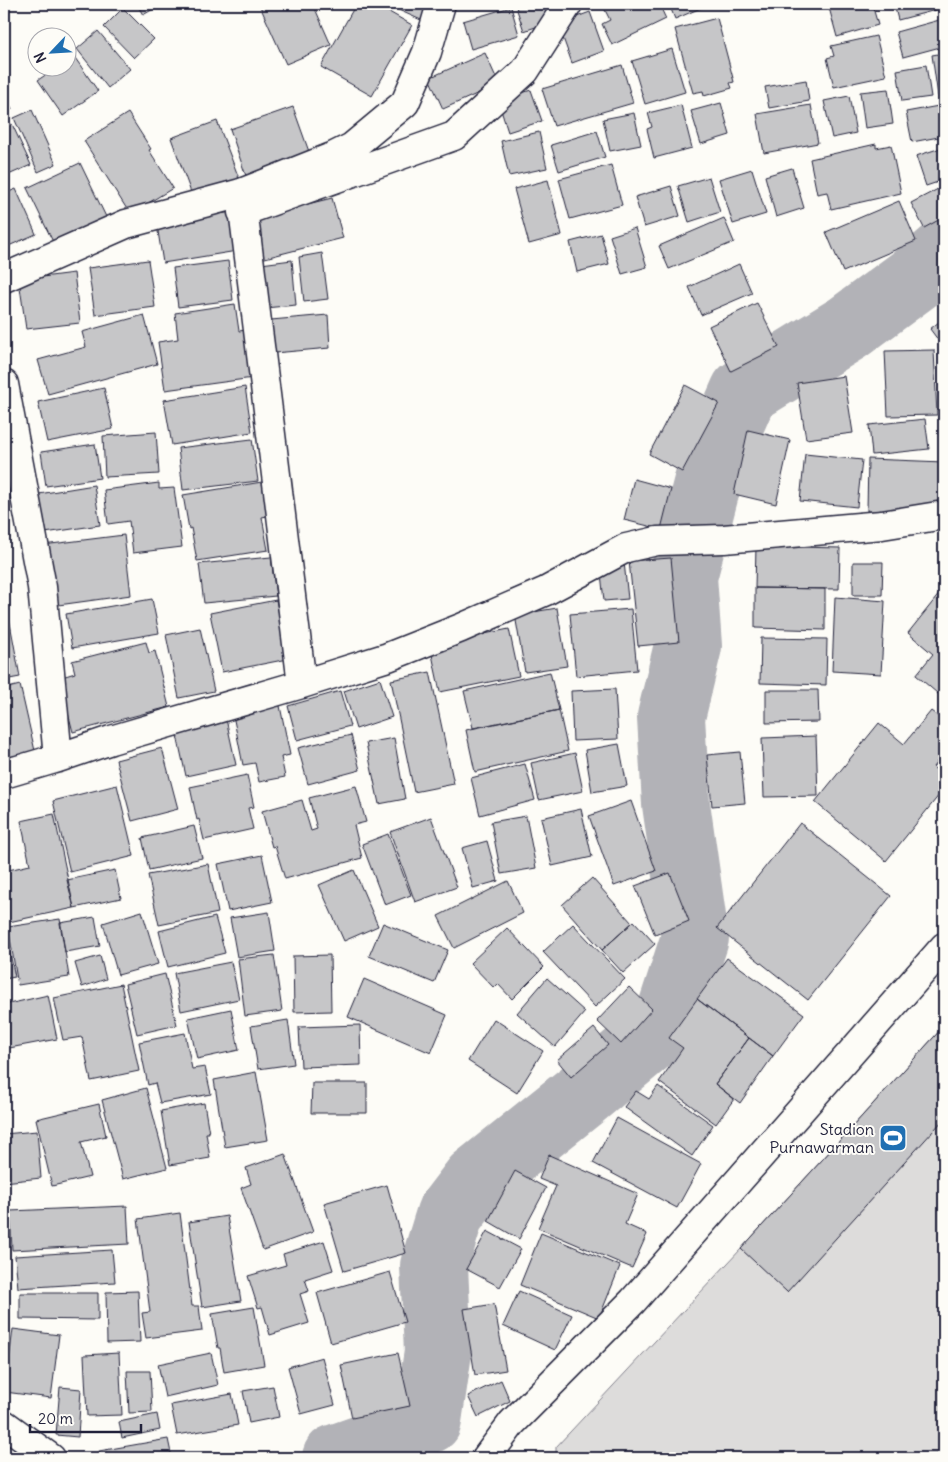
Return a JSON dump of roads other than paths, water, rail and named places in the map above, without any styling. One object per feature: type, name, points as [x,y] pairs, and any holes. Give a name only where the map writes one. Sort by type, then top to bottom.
[{"type":"street","points":[[241,203],[352,147],[405,103],[427,52],[441,4]]},
{"type":"street","points":[[4,278],[126,224],[241,203],[454,136],[525,71],[568,4]]},
{"type":"street","points":[[241,203],[302,684]]},
{"type":"street","points":[[4,384],[42,587],[58,758]]},
{"type":"street","points":[[4,774],[388,657],[461,628],[546,590],[626,548],[657,541],[724,539],[882,525],[944,516]]},
{"type":"street","points":[[486,1458],[512,1423],[634,1301],[944,947]]},
{"type":"street","points":[[4,1424],[48,1456]]},
{"type":"waterway","points":[[336,1458],[396,1437],[428,1420],[438,1352],[434,1266],[450,1214],[476,1180],[667,1024],[695,938],[676,804],[671,717],[688,646],[683,577],[712,465],[744,392],[848,328],[917,277],[944,254]]},
{"type":"place","name":"Stadion Purnawarman","points":[[893,1138]]}]
